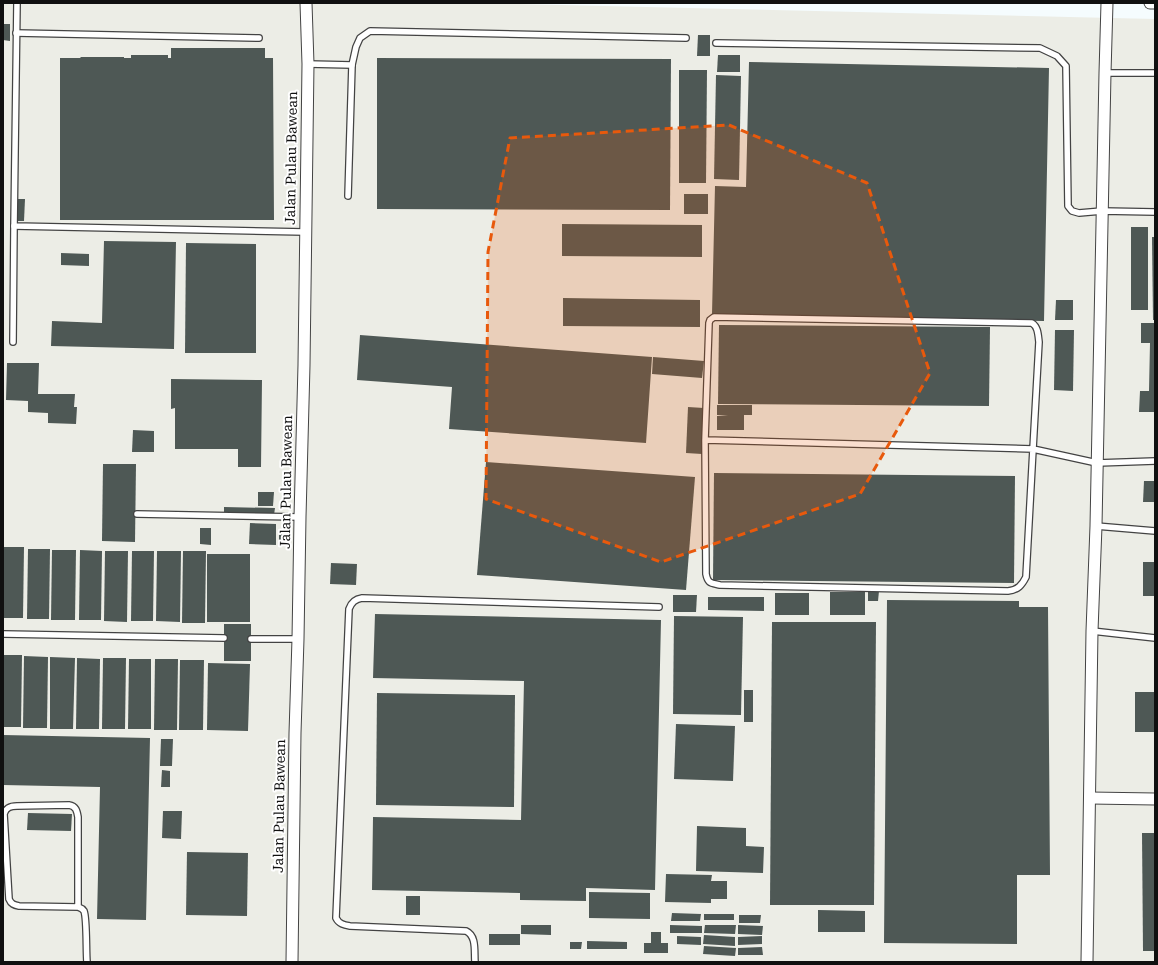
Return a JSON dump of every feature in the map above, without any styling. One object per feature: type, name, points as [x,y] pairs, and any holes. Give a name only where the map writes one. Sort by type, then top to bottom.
[{"type":"street","name":"Jalan Pulau Bawean","points":[[292,962],[295,734],[304,365],[308,64],[306,3]]},
{"type":"street","points":[[1087,962],[1092,631],[1096,526],[1107,3]]},
{"type":"street","points":[[1150,3],[1155,3]]},
{"type":"street","points":[[1090,798],[1155,799]]},
{"type":"lane","points":[[13,342],[17,3]]},
{"type":"lane","points":[[348,196],[352,65],[356,47],[360,38],[370,31],[686,38]]},
{"type":"lane","points":[[16,33],[259,38]]},
{"type":"lane","points":[[716,43],[1040,48],[1057,56],[1066,66],[1068,206],[1072,211],[1079,213],[1102,211],[1155,212]]},
{"type":"lane","points":[[308,64],[352,65]]},
{"type":"lane","points":[[1105,73],[1155,73]]},
{"type":"lane","points":[[14,226],[305,232]]},
{"type":"lane","points":[[712,318],[1032,323],[1036,326],[1039,342],[1026,577],[1023,583],[1014,591],[720,585],[711,583],[709,582],[706,574],[705,440],[709,323],[712,318]]},
{"type":"lane","points":[[705,440],[1034,449],[1097,463],[1155,461]]},
{"type":"lane","points":[[137,514],[300,517]]},
{"type":"lane","points":[[1096,526],[1155,531]]},
{"type":"lane","points":[[475,962],[474,940],[470,933],[466,931],[350,926],[338,922],[336,918],[350,605],[362,598],[659,607]]},
{"type":"lane","points":[[1092,631],[1155,638]]},
{"type":"lane","points":[[4,634],[224,638]]},
{"type":"lane","points":[[251,638],[298,638]]},
{"type":"lane","points":[[78,907],[78,817],[75,808],[69,805],[11,806],[7,808],[4,814],[10,902],[19,906],[78,907],[83,910],[85,918],[87,962]]},
{"type":"highlighted area","points":[[729,125],[867,183],[930,373],[860,494],[661,562],[486,499],[488,252],[510,138]]},
{"type":"shaded area","points":[[3,3],[475,3],[1155,19],[1155,962],[3,962]]},
{"type":"building","points":[[3,24],[10,24],[10,41],[3,40]]},
{"type":"building","points":[[698,35],[710,35],[710,56],[697,56]]},
{"type":"building","points":[[171,48],[265,48],[265,58],[273,58],[274,220],[60,220],[60,58],[131,58],[131,55],[168,55],[168,58],[171,58]]},
{"type":"building","points":[[718,55],[740,55],[740,72],[717,72]]},
{"type":"building","points":[[377,58],[671,59],[670,210],[377,209]]},
{"type":"building","points":[[749,62],[1049,68],[1044,321],[712,314],[715,186],[746,187]]},
{"type":"building","points":[[679,70],[707,70],[706,183],[679,183]]},
{"type":"building","points":[[716,75],[741,76],[739,180],[714,179]]},
{"type":"building","points":[[684,194],[708,194],[708,214],[684,214]]},
{"type":"building","points":[[17,199],[25,199],[24,221],[17,221]]},
{"type":"building","points":[[562,224],[702,225],[702,257],[562,256]]},
{"type":"building","points":[[1131,227],[1148,227],[1148,310],[1131,310]]},
{"type":"building","points":[[1152,237],[1155,237],[1155,320],[1153,320]]},
{"type":"building","points":[[104,241],[176,242],[174,349],[51,346],[52,321],[102,323]]},
{"type":"building","points":[[186,243],[256,244],[256,353],[185,353]]},
{"type":"building","points":[[61,253],[89,254],[89,266],[61,265]]},
{"type":"building","points":[[563,298],[700,300],[700,327],[563,326]]},
{"type":"building","points":[[1056,300],[1073,300],[1073,320],[1055,320]]},
{"type":"building","points":[[1141,323],[1155,323],[1155,412],[1139,412],[1140,391],[1149,391],[1150,343],[1141,343]]},
{"type":"building","points":[[719,325],[990,327],[989,406],[718,404]]},
{"type":"building","points":[[1055,330],[1074,330],[1073,391],[1054,390]]},
{"type":"building","points":[[360,335],[652,357],[646,443],[449,429],[452,387],[357,380]]},
{"type":"building","points":[[653,357],[704,361],[702,378],[652,374]]},
{"type":"building","points":[[7,363],[39,363],[38,394],[75,394],[74,407],[77,407],[76,424],[48,423],[48,413],[28,412],[28,401],[6,400]]},
{"type":"building","points":[[171,379],[262,380],[261,467],[238,467],[238,449],[175,449],[175,408],[171,409]]},
{"type":"building","points":[[717,405],[752,405],[752,415],[744,415],[744,430],[717,430],[717,416],[728,416],[717,415]]},
{"type":"building","points":[[688,407],[704,408],[702,454],[686,453]]},
{"type":"building","points":[[133,430],[154,431],[154,452],[132,452]]},
{"type":"building","points":[[486,462],[695,477],[686,590],[477,575]]},
{"type":"building","points":[[103,464],[136,464],[135,542],[102,541]]},
{"type":"building","points":[[714,473],[1015,476],[1014,583],[713,580]]},
{"type":"building","points":[[1144,481],[1155,481],[1155,502],[1143,502]]},
{"type":"building","points":[[258,492],[274,492],[273,506],[258,506]]},
{"type":"building","points":[[224,507],[275,508],[274,515],[224,513]]},
{"type":"building","points":[[250,523],[276,524],[276,545],[249,544]]},
{"type":"building","points":[[200,528],[211,528],[211,545],[200,544]]},
{"type":"building","points":[[279,529],[290,529],[290,540],[279,540]]},
{"type":"building","points":[[3,547],[24,547],[23,618],[3,618]]},
{"type":"building","points":[[28,549],[50,549],[49,619],[27,619]]},
{"type":"building","points":[[52,550],[76,550],[75,620],[51,620]]},
{"type":"building","points":[[80,550],[102,551],[101,620],[79,620]]},
{"type":"building","points":[[105,551],[128,551],[127,622],[104,621]]},
{"type":"building","points":[[132,551],[154,551],[153,621],[131,621]]},
{"type":"building","points":[[157,551],[181,551],[180,622],[156,621]]},
{"type":"building","points":[[183,551],[206,551],[205,623],[182,623]]},
{"type":"building","points":[[207,554],[250,554],[250,622],[207,622]]},
{"type":"building","points":[[1143,562],[1155,562],[1155,596],[1143,596]]},
{"type":"building","points":[[331,563],[357,564],[356,585],[330,584]]},
{"type":"building","points":[[868,591],[879,591],[878,601],[868,601]]},
{"type":"building","points":[[830,592],[865,592],[865,615],[830,615]]},
{"type":"building","points":[[775,593],[809,593],[809,615],[775,615]]},
{"type":"building","points":[[673,595],[697,595],[696,612],[673,612]]},
{"type":"building","points":[[708,597],[764,597],[764,611],[708,610]]},
{"type":"building","points":[[887,600],[1019,601],[1019,607],[1048,607],[1050,875],[1017,875],[1017,944],[884,943]]},
{"type":"building","points":[[375,614],[661,620],[655,890],[586,888],[586,901],[520,900],[520,893],[372,890],[373,817],[521,820],[524,681],[373,678]]},
{"type":"building","points":[[674,616],[743,617],[741,715],[673,714]]},
{"type":"building","points":[[772,622],[876,622],[874,905],[770,905]]},
{"type":"building","points":[[224,624],[251,624],[251,661],[224,661]]},
{"type":"building","points":[[3,655],[22,655],[21,727],[3,727]]},
{"type":"building","points":[[24,656],[48,657],[47,728],[23,728]]},
{"type":"building","points":[[50,657],[75,658],[73,729],[50,729]]},
{"type":"building","points":[[77,658],[100,659],[99,729],[76,729]]},
{"type":"building","points":[[103,658],[126,658],[125,729],[102,729]]},
{"type":"building","points":[[129,659],[151,659],[151,729],[128,729]]},
{"type":"building","points":[[155,659],[178,659],[177,730],[154,730]]},
{"type":"building","points":[[180,660],[204,660],[203,730],[179,730]]},
{"type":"building","points":[[208,663],[250,664],[248,731],[207,730]]},
{"type":"building","points":[[744,690],[753,690],[753,722],[744,722]]},
{"type":"building","points":[[1135,692],[1155,692],[1155,732],[1135,732]]},
{"type":"building","points":[[377,693],[515,695],[514,807],[376,805]]},
{"type":"building","points":[[676,724],[735,726],[733,781],[674,779]]},
{"type":"building","points":[[3,735],[150,738],[146,920],[97,919],[100,787],[3,785]]},
{"type":"building","points":[[161,739],[173,739],[172,766],[160,766]]},
{"type":"building","points":[[162,770],[170,771],[170,787],[161,787]]},
{"type":"building","points":[[163,811],[182,811],[181,839],[162,838]]},
{"type":"building","points":[[28,813],[72,814],[71,831],[27,830]]},
{"type":"building","points":[[697,826],[746,828],[746,846],[764,847],[763,873],[696,871]]},
{"type":"building","points":[[1142,833],[1155,833],[1155,951],[1143,951]]},
{"type":"building","points":[[187,852],[248,853],[247,916],[186,915]]},
{"type":"building","points":[[666,874],[712,875],[711,881],[727,881],[727,899],[711,899],[711,903],[665,902]]},
{"type":"building","points":[[589,892],[650,893],[650,919],[589,918]]},
{"type":"building","points":[[406,896],[420,896],[420,915],[406,915]]},
{"type":"building","points":[[818,910],[865,911],[865,932],[818,932]]},
{"type":"building","points":[[672,913],[701,914],[700,921],[671,921]]},
{"type":"building","points":[[704,914],[734,914],[734,920],[704,920]]},
{"type":"building","points":[[739,915],[761,915],[760,923],[739,923]]},
{"type":"building","points":[[521,925],[551,925],[551,935],[521,934]]},
{"type":"building","points":[[670,925],[702,926],[702,933],[670,933]]},
{"type":"building","points":[[705,925],[736,925],[735,934],[704,933]]},
{"type":"building","points":[[738,925],[763,926],[762,935],[738,934]]},
{"type":"building","points":[[651,932],[661,932],[661,943],[668,943],[668,953],[644,953],[644,943],[651,943]]},
{"type":"building","points":[[489,934],[520,934],[520,945],[489,945]]},
{"type":"building","points":[[704,935],[735,937],[735,946],[703,944]]},
{"type":"building","points":[[677,936],[701,937],[701,945],[677,944]]},
{"type":"building","points":[[762,936],[762,944],[738,945],[738,937]]},
{"type":"building","points":[[587,941],[627,942],[627,949],[587,949]]},
{"type":"building","points":[[570,942],[582,942],[581,949],[570,949]]},
{"type":"building","points":[[704,946],[736,948],[735,956],[703,954]]},
{"type":"building","points":[[762,947],[763,955],[738,955],[738,948]]}]
